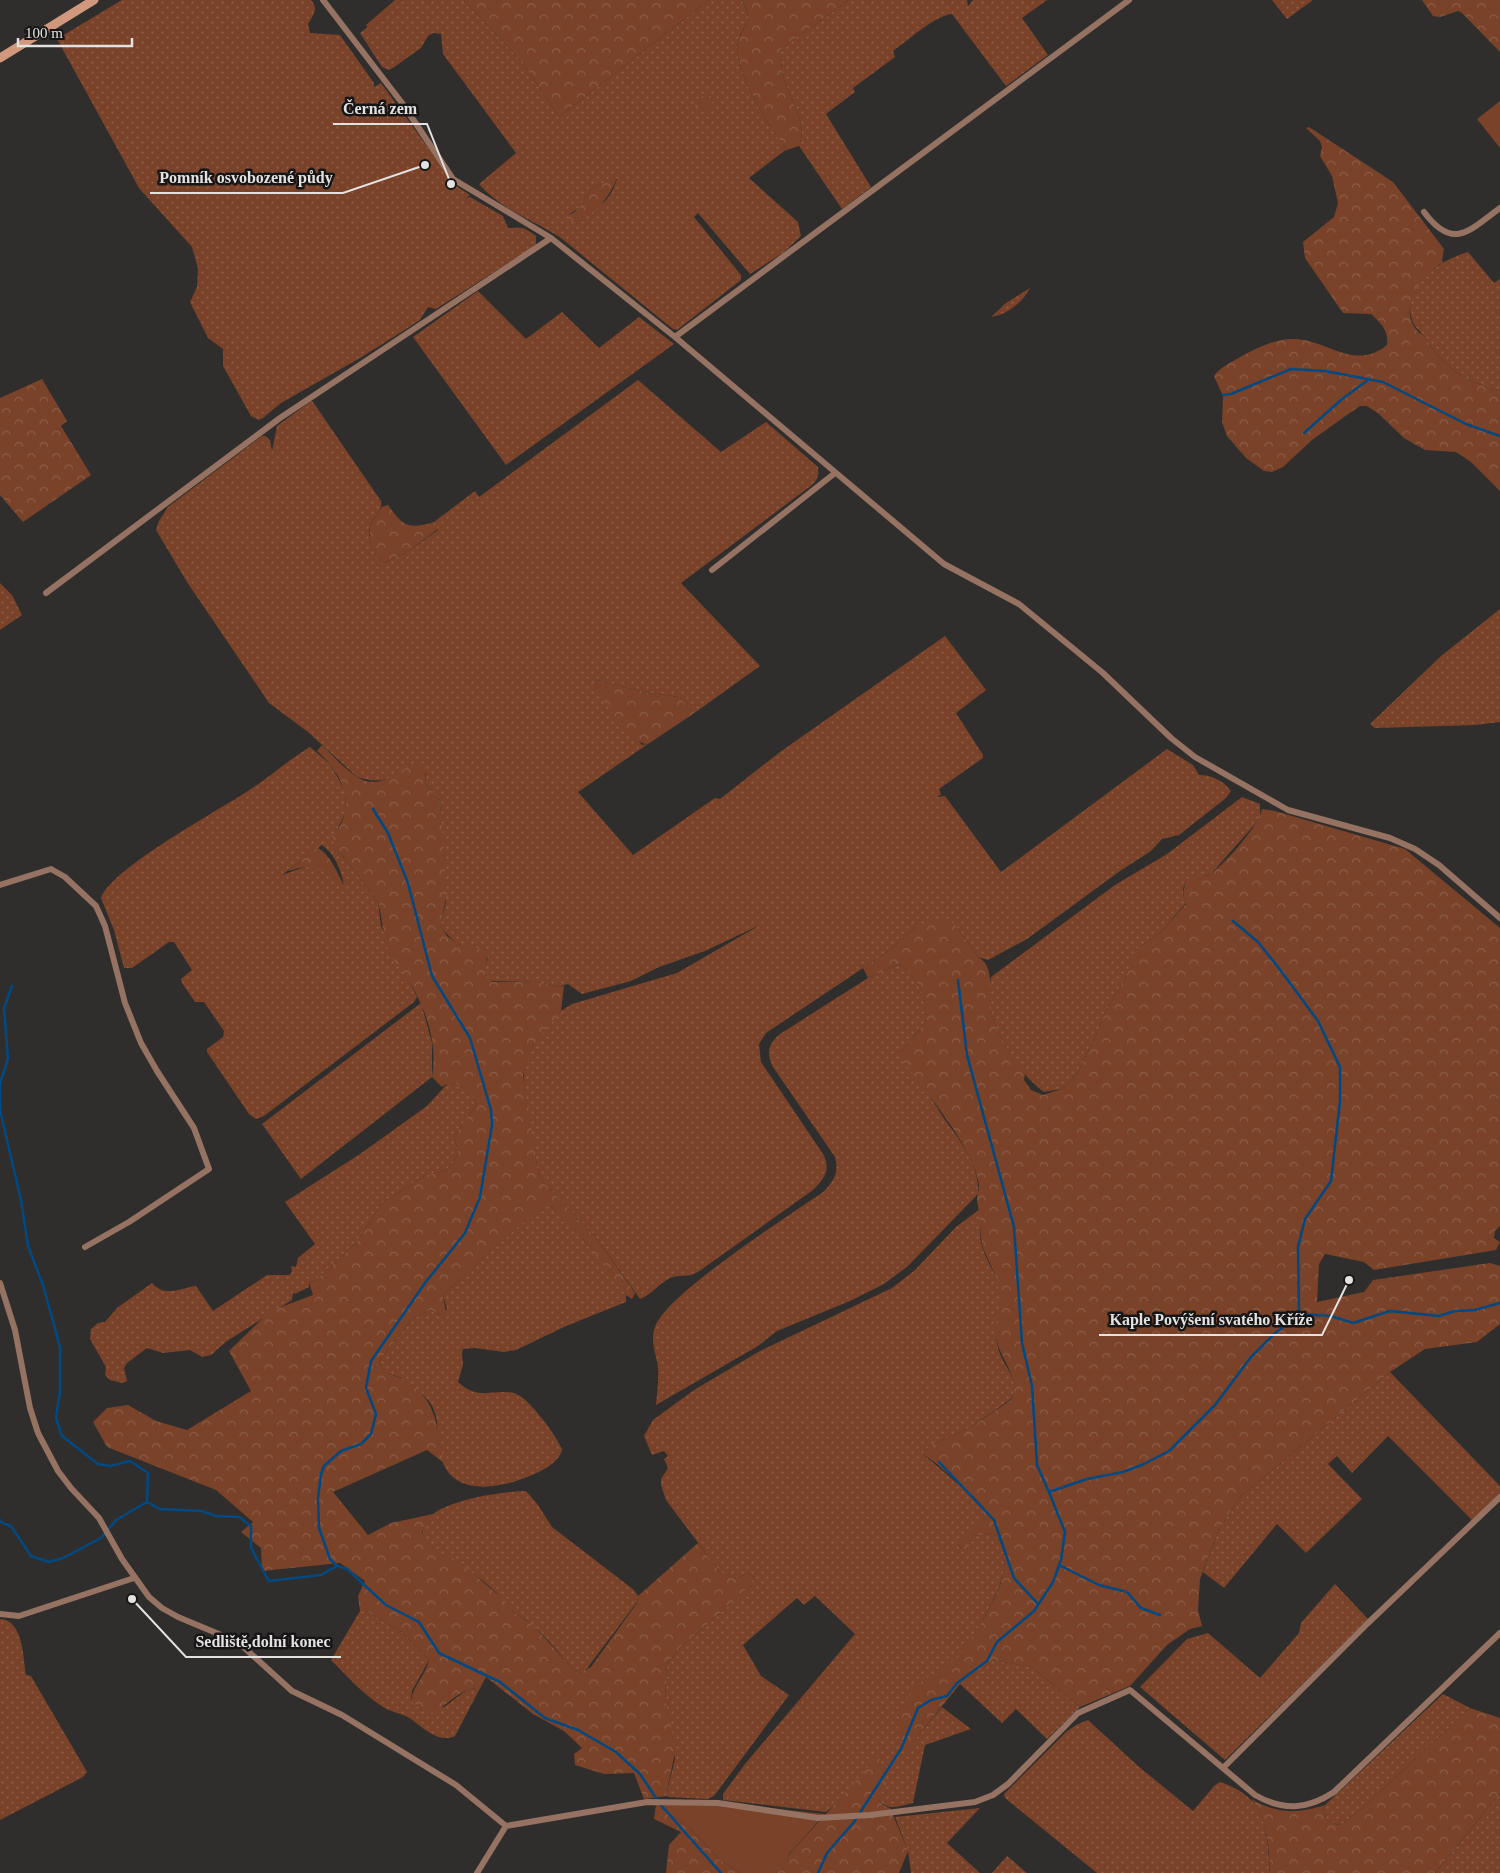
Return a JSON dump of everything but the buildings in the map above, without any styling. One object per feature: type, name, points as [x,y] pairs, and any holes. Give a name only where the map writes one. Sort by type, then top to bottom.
[{"type":"main road","points":[[0,58],[94,0]]},
{"type":"street","points":[[323,0],[402,103],[453,179],[551,238],[675,337],[944,564],[1019,604],[1103,673],[1171,738],[1196,757],[1288,810],[1390,838],[1415,849],[1439,865],[1500,918]]},
{"type":"street","points":[[675,337],[1129,0]]},
{"type":"street","points":[[1424,212],[1439,230],[1458,236],[1466,233],[1500,208]]},
{"type":"street","points":[[46,593],[280,418],[551,238]]},
{"type":"street","points":[[712,570],[836,473]]},
{"type":"street","points":[[0,885],[51,869],[64,877],[96,906],[105,926],[125,1003],[142,1043],[194,1128],[209,1169],[129,1222],[85,1247]]},
{"type":"street","points":[[0,1283],[15,1330],[30,1408],[38,1433],[58,1471],[99,1518],[134,1578],[149,1598],[162,1608],[238,1642],[292,1690],[342,1715],[456,1785],[506,1826]]},
{"type":"street","points":[[1224,1768],[1367,1624],[1500,1497]]},
{"type":"street","points":[[0,1614],[20,1616],[134,1578]]},
{"type":"street","points":[[477,1873],[506,1826],[647,1802],[718,1803],[818,1818],[870,1816],[975,1802],[993,1795],[1008,1784],[1078,1713],[1130,1690],[1255,1795],[1270,1804],[1287,1807],[1306,1807],[1334,1792],[1500,1633]]},
{"type":"green space","points":[[122,0],[311,0],[315,9],[308,24],[310,33],[340,35],[374,83],[374,87],[381,83],[456,186],[470,195],[465,199],[470,197],[503,216],[508,228],[523,228],[536,236],[536,245],[436,309],[428,307],[420,320],[360,358],[281,403],[263,418],[259,420],[251,416],[223,366],[223,349],[208,338],[190,302],[197,287],[198,269],[192,247],[139,188],[57,39]]},
{"type":"green space","points":[[395,0],[403,0],[368,28],[366,25]]},
{"type":"green space","points":[[403,0],[464,0],[522,62],[559,117],[709,0],[742,0],[748,14],[748,19],[738,42],[741,66],[753,97],[770,126],[785,146],[784,151],[749,178],[798,222],[801,236],[783,253],[750,274],[698,213],[694,217],[741,275],[741,280],[677,330],[673,329],[561,238],[507,207],[487,193],[479,184],[516,153],[443,54],[441,34],[433,33],[428,36],[421,48],[389,70],[382,67],[360,33]],"holes":[[[617,179],[614,188],[600,205],[586,211],[569,214],[579,208],[593,187]]]},
{"type":"green space","points":[[464,0],[709,0],[559,117],[522,62]]},
{"type":"green space","points":[[742,0],[849,0],[781,49],[784,77],[801,123],[799,146],[784,151],[785,146],[770,126],[753,97],[741,66],[738,42],[748,18],[748,13]]},
{"type":"green space","points":[[849,0],[967,0],[968,6],[973,0],[1047,0],[1022,18],[1048,55],[1006,86],[952,14],[945,15],[914,35],[893,51],[895,57],[853,88],[855,92],[826,114],[871,187],[842,209],[799,146],[801,123],[785,82],[781,63],[781,49]]},
{"type":"green space","points":[[1272,0],[1313,0],[1287,19]]},
{"type":"green space","points":[[1422,0],[1500,0],[1500,52],[1462,13],[1458,11],[1440,17],[1433,16]]},
{"type":"green space","points":[[702,96],[713,96],[712,107],[705,113],[697,110],[694,102]]},
{"type":"green space","points":[[1500,101],[1500,148],[1477,119]]},
{"type":"green space","points":[[1309,127],[1393,182],[1444,249],[1443,262],[1427,275],[1414,292],[1410,312],[1412,322],[1418,332],[1424,335],[1434,350],[1456,372],[1472,382],[1500,391],[1500,491],[1471,462],[1456,452],[1425,450],[1404,438],[1379,414],[1367,406],[1360,406],[1344,417],[1312,440],[1283,467],[1272,472],[1264,471],[1246,458],[1227,436],[1222,422],[1223,396],[1214,376],[1230,363],[1261,346],[1289,339],[1320,344],[1353,355],[1375,352],[1387,345],[1387,336],[1384,328],[1371,314],[1343,313],[1305,258],[1303,242],[1334,217],[1338,203],[1332,176],[1320,156],[1322,147],[1320,141],[1306,128]]},
{"type":"green space","points":[[617,178],[604,201],[592,213],[568,222],[566,219],[579,208],[593,187]]},
{"type":"green space","points":[[1468,252],[1494,283],[1500,279],[1500,391],[1472,382],[1449,366],[1435,352],[1415,326],[1410,309],[1411,297],[1424,277],[1445,261]]},
{"type":"green space","points":[[1030,288],[1014,307],[1003,314],[991,317],[1006,303]]},
{"type":"green space","points":[[478,291],[526,339],[562,312],[599,348],[639,317],[674,344],[506,465],[413,337]]},
{"type":"green space","points":[[42,379],[67,421],[61,426],[91,475],[23,522],[0,495],[0,398]]},
{"type":"green space","points":[[638,380],[721,452],[766,422],[818,467],[818,472],[817,479],[812,485],[681,583],[760,666],[693,714],[680,697],[649,693],[597,680],[595,687],[642,745],[648,744],[578,792],[633,855],[715,798],[720,799],[780,752],[945,636],[986,690],[956,713],[983,755],[983,758],[939,789],[941,794],[937,797],[945,796],[1001,872],[1167,749],[1193,765],[1199,775],[1217,779],[1231,791],[1226,798],[1179,835],[1162,839],[1151,851],[1120,871],[1027,939],[988,960],[978,957],[956,926],[915,928],[887,952],[766,1033],[759,1044],[761,1062],[823,1154],[827,1169],[824,1178],[813,1190],[698,1272],[670,1278],[640,1299],[594,1235],[545,1184],[538,1172],[524,1091],[524,1065],[541,1033],[561,1011],[572,1004],[677,973],[760,925],[705,951],[659,967],[631,981],[582,994],[568,984],[558,987],[539,982],[489,981],[485,970],[488,958],[477,948],[461,946],[456,943],[443,930],[441,923],[446,902],[440,800],[425,783],[426,772],[405,769],[388,779],[382,780],[369,780],[356,776],[308,732],[269,703],[187,582],[156,530],[159,521],[168,507],[262,436],[270,440],[272,451],[277,426],[311,401],[381,501],[379,512],[371,523],[369,536],[376,556],[383,563],[406,553],[438,530],[434,522],[475,491],[479,497]]},
{"type":"green space","points":[[388,505],[402,522],[418,526],[434,522],[438,529],[406,553],[383,563],[374,552],[370,542],[370,532],[373,519],[382,507]]},
{"type":"green space","points":[[0,583],[12,595],[22,615],[0,630]]},
{"type":"green space","points":[[1500,609],[1500,722],[1476,725],[1375,728],[1370,724],[1441,656]]},
{"type":"green space","points":[[597,680],[649,693],[680,697],[693,714],[648,744],[641,742],[634,738],[618,722],[595,687]]},
{"type":"green space","points":[[322,745],[352,773],[363,780],[372,782],[389,778],[411,765],[424,764],[426,766],[425,783],[440,800],[447,893],[441,923],[443,930],[447,936],[461,946],[474,946],[487,954],[485,975],[492,982],[539,982],[558,987],[564,986],[561,1011],[533,1045],[523,1075],[538,1172],[545,1184],[594,1235],[635,1293],[632,1299],[626,1295],[587,1243],[552,1207],[541,1206],[443,1295],[446,1313],[441,1315],[430,1310],[413,1318],[379,1361],[384,1372],[409,1382],[426,1400],[438,1429],[444,1463],[427,1450],[333,1492],[368,1535],[391,1523],[433,1514],[422,1532],[428,1544],[441,1555],[449,1556],[474,1574],[504,1600],[515,1613],[533,1625],[574,1670],[580,1673],[591,1667],[637,1603],[638,1596],[698,1543],[720,1572],[735,1579],[748,1573],[754,1577],[752,1585],[680,1648],[667,1664],[665,1699],[676,1748],[666,1796],[644,1799],[634,1773],[604,1774],[575,1765],[574,1754],[582,1748],[564,1731],[533,1714],[486,1677],[478,1692],[474,1688],[463,1692],[432,1714],[422,1710],[411,1701],[414,1690],[429,1660],[402,1632],[366,1611],[360,1611],[358,1596],[365,1581],[340,1563],[262,1571],[261,1548],[241,1532],[253,1522],[216,1490],[107,1447],[93,1422],[107,1408],[128,1405],[156,1421],[187,1430],[251,1391],[229,1351],[265,1316],[276,1309],[313,1295],[309,1282],[316,1280],[356,1243],[382,1203],[426,1175],[445,1171],[453,1163],[458,1152],[454,1136],[477,1104],[466,1090],[458,1084],[447,1084],[442,1087],[432,1077],[433,1044],[420,1002],[390,953],[385,940],[378,902],[336,847],[332,836],[345,814],[346,803],[344,791],[334,769],[317,751]]},
{"type":"green space","points":[[310,747],[330,764],[345,791],[346,812],[336,832],[336,847],[378,902],[381,926],[417,997],[414,1002],[264,1116],[256,1119],[249,1114],[207,1052],[207,1049],[223,1037],[224,1031],[204,1002],[195,1002],[182,983],[181,979],[192,970],[174,942],[169,942],[132,968],[124,968],[114,930],[101,898],[110,885],[146,855],[254,787]],"holes":[[[322,845],[337,863],[344,885],[310,865],[282,875]]]},
{"type":"green space","points":[[1242,797],[1260,804],[1260,816],[1256,823],[1211,874],[1188,881],[1183,889],[1186,903],[1160,933],[1139,947],[1126,977],[1105,1013],[1077,1074],[1062,1089],[1044,1092],[1019,1067],[998,1032],[989,1003],[991,977],[1115,885],[1167,854]]},
{"type":"green space","points":[[1262,809],[1275,811],[1405,849],[1500,928],[1500,1226],[1495,1231],[1494,1238],[1500,1242],[1496,1250],[1374,1270],[1364,1262],[1325,1254],[1319,1264],[1317,1302],[1364,1292],[1373,1280],[1490,1263],[1500,1266],[1500,1324],[1477,1342],[1425,1349],[1390,1372],[1240,1497],[1219,1529],[1200,1579],[1198,1610],[1202,1626],[1190,1629],[1167,1645],[1130,1686],[1080,1707],[1032,1667],[993,1660],[960,1684],[916,1738],[907,1755],[897,1723],[906,1700],[917,1685],[950,1664],[964,1650],[997,1593],[1003,1576],[1004,1565],[1001,1544],[996,1535],[992,1533],[973,1536],[966,1554],[958,1544],[964,1534],[980,1520],[984,1506],[923,1454],[929,1446],[971,1427],[1011,1400],[1014,1384],[996,1336],[1000,1297],[993,1271],[982,1245],[977,1200],[979,1185],[975,1170],[959,1137],[902,1059],[901,1052],[927,1020],[923,995],[917,982],[900,964],[868,978],[863,968],[887,952],[915,928],[929,921],[947,918],[956,926],[987,967],[993,1018],[1004,1043],[1025,1074],[1024,1080],[1031,1090],[1043,1095],[1062,1089],[1077,1074],[1105,1013],[1126,977],[1134,954],[1139,947],[1160,933],[1186,904],[1184,887],[1187,882],[1193,878],[1209,875],[1225,861],[1249,834]]},
{"type":"green space","points":[[317,848],[326,854],[333,864],[344,885],[342,887],[323,871],[312,867],[288,871]]},
{"type":"green space","points":[[900,964],[917,982],[920,988],[925,1002],[927,1020],[901,1052],[967,1151],[978,1182],[978,1194],[908,1266],[884,1284],[850,1301],[777,1331],[758,1346],[656,1405],[658,1367],[653,1337],[655,1327],[664,1312],[704,1276],[758,1236],[823,1192],[835,1176],[835,1157],[773,1067],[769,1057],[769,1049],[773,1041],[780,1034],[868,978]]},
{"type":"green space","points":[[421,1003],[432,1043],[432,1077],[301,1179],[262,1124]]},
{"type":"green space","points":[[448,1083],[462,1086],[477,1104],[454,1136],[458,1152],[453,1163],[445,1171],[426,1175],[382,1203],[356,1243],[316,1280],[309,1282],[309,1287],[295,1294],[293,1292],[292,1300],[227,1341],[211,1355],[202,1357],[190,1350],[163,1353],[147,1348],[127,1363],[124,1368],[127,1381],[122,1383],[110,1380],[105,1375],[106,1367],[90,1339],[91,1329],[98,1323],[105,1322],[117,1308],[152,1283],[157,1288],[167,1291],[196,1286],[213,1311],[267,1275],[289,1275],[292,1272],[291,1266],[296,1267],[298,1258],[315,1244],[285,1202],[360,1154],[427,1106]]},
{"type":"green space","points":[[548,1205],[565,1219],[602,1261],[626,1294],[626,1302],[566,1326],[516,1350],[504,1352],[475,1348],[463,1349],[463,1365],[458,1382],[465,1388],[479,1393],[506,1392],[520,1396],[534,1409],[562,1449],[558,1458],[550,1465],[521,1479],[496,1486],[470,1485],[459,1481],[450,1474],[443,1463],[437,1422],[428,1400],[404,1380],[384,1372],[379,1361],[413,1318],[430,1310],[441,1315],[447,1309],[443,1295],[536,1210],[541,1206]]},
{"type":"green space","points":[[980,1209],[982,1247],[997,1281],[1000,1294],[997,1344],[1001,1357],[1013,1380],[1014,1392],[1011,1399],[971,1427],[929,1446],[923,1454],[984,1506],[981,1522],[960,1539],[959,1546],[966,1553],[973,1536],[992,1533],[996,1535],[1003,1550],[1004,1571],[991,1605],[964,1651],[946,1668],[921,1682],[907,1754],[916,1738],[942,1707],[971,1729],[925,1745],[913,1803],[890,1807],[878,1799],[835,1805],[826,1812],[723,1800],[723,1794],[745,1764],[855,1634],[815,1596],[804,1605],[797,1598],[743,1645],[761,1676],[789,1695],[714,1796],[707,1799],[666,1796],[675,1759],[665,1699],[667,1664],[680,1648],[752,1585],[754,1577],[748,1573],[735,1579],[720,1572],[666,1500],[661,1479],[668,1468],[664,1459],[668,1456],[664,1451],[652,1455],[644,1436],[653,1420],[694,1390],[760,1351],[892,1288],[915,1270],[956,1227]]},
{"type":"green space","points":[[1390,1372],[1500,1486],[1500,1494],[1472,1520],[1388,1436],[1352,1473],[1337,1456],[1328,1464],[1362,1499],[1306,1553],[1277,1524],[1224,1588],[1203,1572],[1219,1529],[1240,1497]]},
{"type":"green space","points":[[526,1491],[538,1505],[552,1527],[634,1590],[638,1596],[637,1602],[585,1671],[580,1673],[574,1670],[543,1635],[510,1609],[480,1578],[439,1554],[428,1544],[424,1537],[424,1525],[432,1515],[445,1507],[482,1496]]},
{"type":"green space","points":[[1335,1584],[1368,1619],[1225,1760],[1140,1687],[1187,1639],[1208,1633],[1260,1678],[1299,1633],[1301,1623]]},
{"type":"green space","points":[[360,1611],[366,1611],[402,1632],[429,1660],[412,1691],[411,1700],[422,1710],[444,1707],[467,1690],[474,1688],[478,1692],[455,1736],[442,1738],[436,1736],[408,1717],[383,1707],[362,1691],[331,1660]]},
{"type":"green space","points":[[0,1619],[8,1621],[18,1633],[23,1651],[26,1675],[31,1676],[87,1772],[83,1777],[0,1820]]},
{"type":"green space","points":[[993,1660],[1032,1667],[1080,1707],[1047,1739],[1016,1709],[1002,1723],[960,1684]]},
{"type":"green space","points":[[1443,1694],[1470,1708],[1344,1823],[1339,1825],[1328,1821],[1323,1811],[1325,1805]]},
{"type":"green space","points":[[1470,1708],[1500,1718],[1500,1793],[1435,1873],[1270,1873],[1268,1844],[1264,1825],[1257,1807],[1251,1799],[1270,1808],[1287,1811],[1305,1810],[1325,1805],[1323,1811],[1328,1821],[1338,1825],[1344,1823]]},
{"type":"green space","points":[[1088,1720],[1138,1766],[1193,1811],[1214,1786],[1220,1782],[1248,1797],[1256,1806],[1266,1829],[1270,1873],[1097,1873],[1005,1798],[1004,1794],[1066,1732]]},
{"type":"green space","points":[[878,1755],[888,1783],[878,1799],[883,1805],[890,1808],[908,1851],[899,1873],[776,1873],[792,1851]]},
{"type":"green space","points":[[1500,1793],[1500,1873],[1435,1873],[1436,1872]]},
{"type":"green space","points":[[659,1803],[718,1803],[825,1814],[789,1854],[783,1869],[776,1873],[740,1873],[720,1860],[689,1827],[656,1805]]},
{"type":"green space","points":[[656,1805],[689,1827],[720,1860],[740,1873],[666,1873],[669,1845],[681,1832],[654,1819]]},
{"type":"green space","points":[[980,1808],[947,1843],[980,1873],[911,1873],[908,1851],[895,1817]]},
{"type":"green space","points":[[1007,1856],[1027,1873],[992,1873]]},
{"type":"waterway","points":[[1223,395],[1231,394],[1291,369],[1325,371],[1383,382],[1466,424],[1500,436]]},
{"type":"waterway","points":[[1304,433],[1342,399],[1368,380]]},
{"type":"waterway","points":[[337,1566],[330,1559],[319,1528],[318,1498],[321,1474],[324,1466],[341,1451],[361,1444],[371,1434],[376,1414],[366,1388],[371,1361],[425,1283],[465,1233],[480,1197],[492,1125],[491,1110],[470,1038],[432,976],[408,883],[388,833],[373,809]]},
{"type":"waterway","points":[[818,1873],[827,1853],[854,1822],[901,1749],[918,1708],[931,1700],[947,1696],[957,1683],[987,1661],[997,1642],[1034,1611],[1053,1582],[1061,1560],[1065,1532],[1049,1492],[1087,1479],[1123,1472],[1169,1451],[1215,1405],[1251,1357],[1274,1334],[1299,1315],[1298,1247],[1305,1219],[1331,1181],[1340,1101],[1340,1067],[1318,1021],[1258,942],[1233,921]]},
{"type":"waterway","points":[[958,980],[967,1055],[1014,1227],[1022,1343],[1032,1386],[1037,1465],[1049,1492]]},
{"type":"waterway","points":[[12,986],[4,1008],[8,1059],[0,1083],[0,1110],[21,1200],[28,1246],[43,1285],[60,1347],[60,1391],[56,1418],[62,1436],[98,1464],[110,1466],[130,1461],[148,1473],[147,1502]]},
{"type":"waterway","points":[[1300,1314],[1331,1316],[1353,1323],[1390,1311],[1439,1316],[1455,1311],[1475,1310],[1500,1303]]},
{"type":"waterway","points":[[939,1462],[994,1520],[1014,1578],[1038,1604]]},
{"type":"waterway","points":[[0,1520],[2,1523],[11,1526],[31,1556],[49,1562],[63,1558],[101,1538],[116,1520],[147,1502],[160,1509],[202,1511],[216,1516],[239,1517],[251,1526],[251,1548],[269,1581],[321,1575],[337,1566],[347,1569],[386,1605],[419,1622],[439,1653],[500,1682],[545,1718],[578,1730],[616,1752],[640,1774],[660,1804],[721,1873]]},
{"type":"waterway","points":[[1059,1565],[1099,1585],[1127,1592],[1141,1608],[1160,1615]]},
{"type":"place","name":"Pomník osvobozené půdy","points":[[425,165]]},
{"type":"place","name":"Černá zem","points":[[451,184]]},
{"type":"place","name":"Kaple Povýšení svatého Kříže","points":[[1349,1280]]},
{"type":"place","name":"Sedliště,dolní konec","points":[[132,1599]]}]
